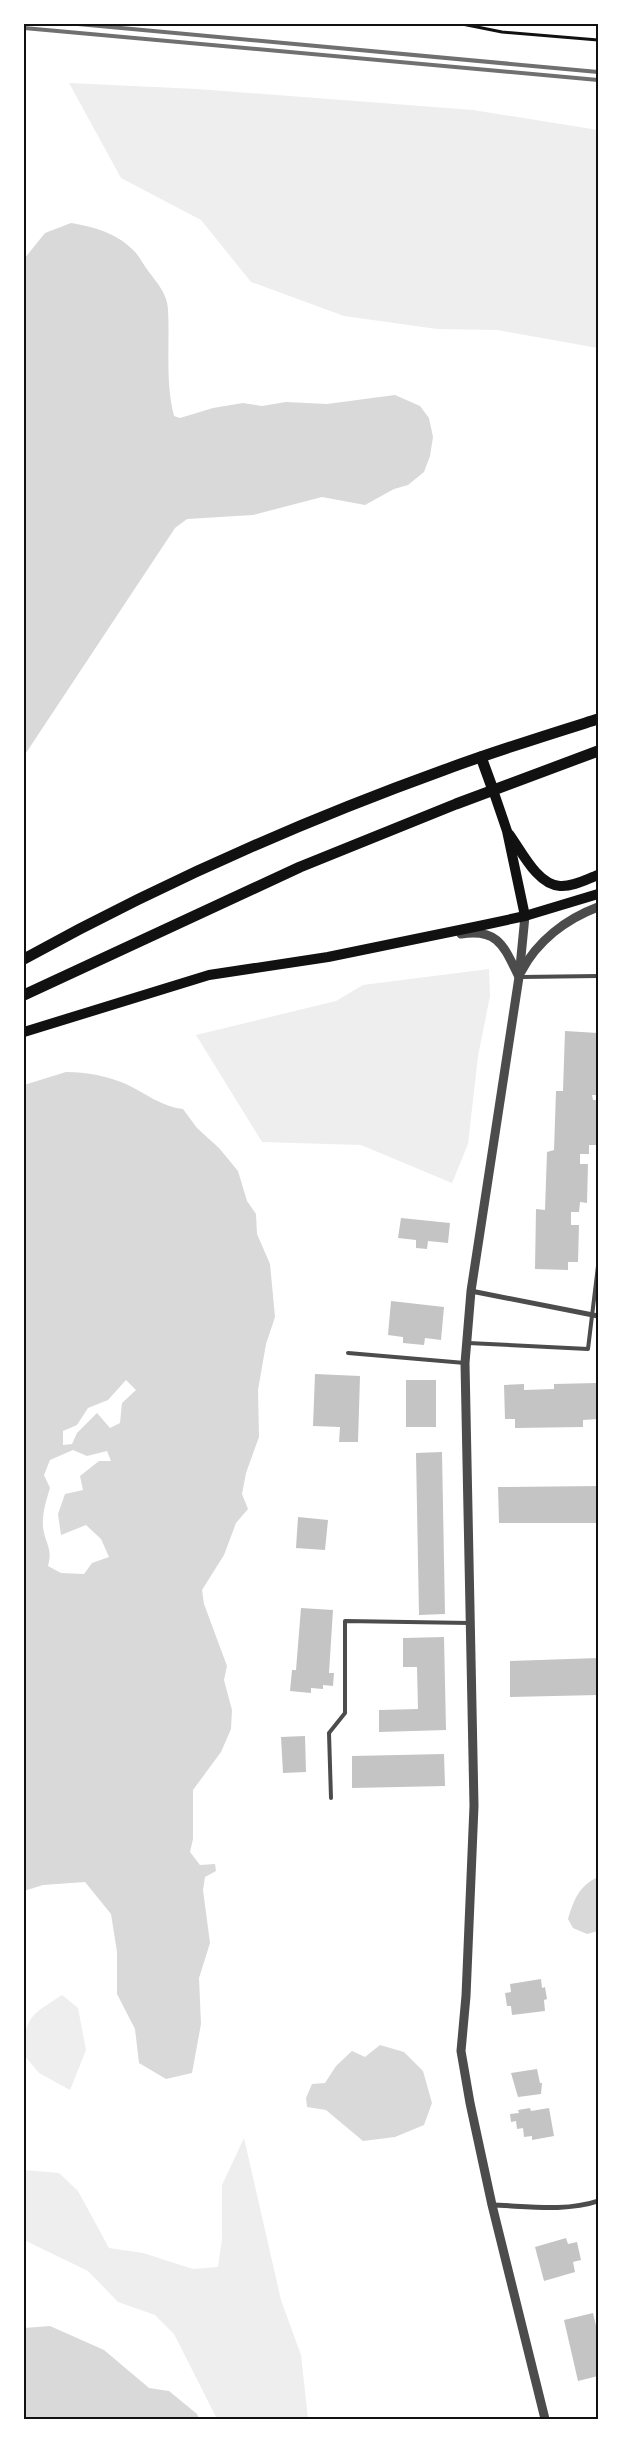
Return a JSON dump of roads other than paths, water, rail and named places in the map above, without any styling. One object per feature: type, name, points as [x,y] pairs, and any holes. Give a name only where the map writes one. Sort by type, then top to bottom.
[{"type":"main road","points":[[24,959],[75,931],[203,870],[346,807],[480,757],[598,719]]},
{"type":"main road","points":[[24,995],[300,867],[493,790],[598,751]]},
{"type":"main road","points":[[480,757],[506,831],[525,916]]},
{"type":"main road","points":[[506,831],[541,876],[552,885],[562,886],[598,875]]},
{"type":"main road","points":[[24,1032],[209,976],[328,957],[525,916],[598,894]]},
{"type":"street","points":[[519,977],[526,962],[549,936],[563,924],[598,907]]},
{"type":"street","points":[[525,916],[519,977],[471,1291],[465,1342],[474,1806],[466,1996],[461,2051],[492,2205],[545,2419]]},
{"type":"street","points":[[328,957],[476,932],[486,933],[497,939],[504,948],[519,977]]},
{"type":"street","points":[[471,1291],[598,1316]]},
{"type":"street","points":[[492,2205],[551,2207],[587,2205],[598,2201]]},
{"type":"lane","points":[[519,977],[598,976]]},
{"type":"lane","points":[[465,1342],[588,1349],[598,1266]]},
{"type":"lane","points":[[348,1353],[465,1363]]},
{"type":"lane","points":[[331,1798],[329,1732],[345,1712],[345,1621],[470,1622]]},
{"type":"railway","points":[[78,24],[598,72]]},
{"type":"railway","points":[[24,28],[598,80]]}]
